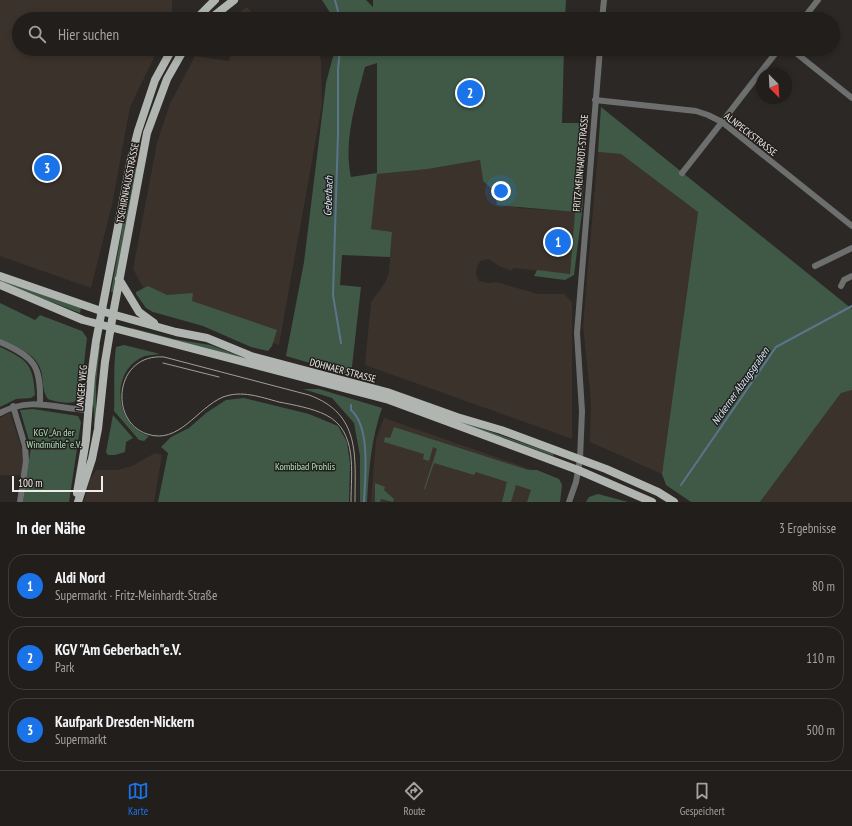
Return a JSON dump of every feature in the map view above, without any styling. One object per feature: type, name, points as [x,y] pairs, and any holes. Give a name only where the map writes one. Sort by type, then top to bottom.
[{"type":"main road","points":[[203,12],[215,0]]},
{"type":"main road","points":[[216,12],[224,3],[234,0]]},
{"type":"main road","name":"TSCHIRNHAUSSTRASSE","points":[[99,324],[138,131],[155,80],[168,56]]},
{"type":"main road","name":"TSCHIRNHAUSSTRASSE","points":[[111,327],[147,133],[167,79],[180,56]]},
{"type":"main road","name":"DOHNAER STRASSE","points":[[0,276],[113,314],[207,338],[251,356],[387,392],[580,459],[632,480],[674,502]]},
{"type":"main road","points":[[119,279],[139,312],[157,326]]},
{"type":"main road","name":"DOHNAER STRASSE","points":[[0,285],[70,315],[99,324],[389,400],[578,470],[652,502]]},
{"type":"main road","name":"LANGER WEG","points":[[78,502],[77,489],[86,440],[92,371],[99,324]]},
{"type":"main road","name":"LANGER WEG","points":[[78,502],[92,458],[98,429],[105,362],[111,327]]},
{"type":"street","points":[[603,12],[604,0]]},
{"type":"street","points":[[809,12],[818,0]]},
{"type":"street","name":"FRITZ-MEINHARDT-STRASSE","points":[[569,502],[580,459],[582,411],[577,333],[599,56]]},
{"type":"street","points":[[682,173],[774,56]]},
{"type":"street","points":[[800,56],[852,98]]},
{"type":"street","name":"ALNPECKSTRASSE","points":[[595,100],[696,111],[708,115],[722,122],[852,226]]},
{"type":"street","points":[[815,266],[852,248]]},
{"type":"street","points":[[841,286],[844,280],[852,276]]},
{"type":"street","points":[[0,342],[22,352],[32,361],[38,372],[40,404]]},
{"type":"street","points":[[0,413],[13,406],[40,404],[89,410]]},
{"type":"street","points":[[13,406],[24,446],[26,461],[20,502]]},
{"type":"shaded area","points":[[0,0],[172,0],[172,12],[12,12],[12,56],[155,56],[130,107],[112,205],[91,288],[0,256]]},
{"type":"shaded area","points":[[247,7],[251,12],[240,12]]},
{"type":"shaded area","points":[[195,56],[229,61],[230,56],[320,56],[321,61],[322,105],[279,345],[151,302],[133,269],[157,143],[170,104]]},
{"type":"shaded area","points":[[598,152],[621,154],[698,211],[662,474],[590,442],[591,401],[583,326]]},
{"type":"shaded area","points":[[480,160],[483,181],[494,191],[519,208],[576,212],[570,274],[513,268],[512,271],[499,266],[489,259],[481,261],[477,266],[476,274],[479,281],[487,283],[496,282],[538,294],[564,294],[572,302],[572,439],[365,365],[371,302],[385,283],[389,272],[392,232],[370,229],[377,174],[428,169]]},
{"type":"shaded area","points":[[852,390],[852,502],[760,502],[841,393]]},
{"type":"shaded area","points":[[10,412],[24,456],[22,475],[0,475],[0,418]]},
{"type":"shaded area","points":[[384,418],[559,479],[562,485],[560,502],[371,502],[376,439]]},
{"type":"shaded area","points":[[155,453],[162,455],[154,502],[84,502],[90,480],[96,470],[118,470],[132,466]]},
{"type":"green space","points":[[322,0],[366,0],[373,7],[373,0],[566,0],[565,12],[330,12]]},
{"type":"green space","points":[[333,56],[564,56],[562,123],[587,123],[582,212],[574,275],[565,280],[534,276],[537,270],[570,274],[575,212],[497,205],[494,191],[483,181],[480,160],[428,169],[377,174],[371,229],[392,232],[390,257],[342,255],[340,285],[361,287],[351,375],[286,356],[304,262],[326,83]],"holes":[[[377,63],[377,173],[351,177],[349,150],[355,108],[365,67]]]},
{"type":"green space","points":[[601,107],[852,309],[852,390],[841,393],[760,502],[691,502],[666,485],[662,474],[698,212],[621,154],[598,152]]},
{"type":"green space","points":[[133,166],[138,167],[113,292],[111,292]]},
{"type":"green space","points":[[0,280],[81,308],[80,313],[0,282]]},
{"type":"green space","points":[[148,286],[167,295],[193,293],[192,301],[277,330],[272,346],[268,351],[251,347],[203,326],[153,312],[146,308],[136,294],[136,292]]},
{"type":"green space","points":[[0,303],[35,320],[40,315],[82,331],[87,338],[80,398],[74,402],[65,403],[48,399],[46,397],[42,375],[37,362],[32,356],[20,348],[0,339]]},
{"type":"green space","points":[[132,328],[174,339],[210,345],[251,360],[369,390],[131,330]]},
{"type":"green space","points":[[124,345],[160,354],[145,356],[134,363],[126,372],[121,384],[120,396],[123,409],[128,420],[137,430],[149,436],[144,441],[139,440],[114,411],[114,371],[116,347]]},
{"type":"green space","points":[[98,346],[100,346],[96,383],[96,426],[94,426],[94,409],[92,400]]},
{"type":"green space","points":[[0,347],[17,356],[27,364],[33,376],[35,395],[31,398],[16,399],[0,407]]},
{"type":"green space","points":[[303,389],[319,389],[382,408],[373,443],[367,502],[360,502],[360,456],[354,423],[332,398]]},
{"type":"green space","name":"Kombibad Prohlis","points":[[244,398],[309,414],[338,426],[347,442],[350,464],[349,502],[158,502],[168,453],[161,447],[171,437],[189,428],[206,413],[226,400]]},
{"type":"green space","points":[[406,402],[554,454],[553,456],[505,438],[489,435]]},
{"type":"green space","name":"KGV „An der Windmühle“ e.V.","points":[[33,409],[78,416],[81,422],[69,502],[23,502],[31,447],[20,410]]},
{"type":"green space","points":[[113,415],[133,438],[126,442],[125,452],[115,455],[108,455],[106,452]]},
{"type":"green space","points":[[394,427],[528,470],[537,470],[559,479],[562,485],[560,502],[527,502],[531,490],[516,485],[511,502],[502,502],[507,482],[476,472],[474,475],[434,463],[424,489],[437,449],[433,447],[429,461],[423,459],[424,454],[384,442],[385,437],[390,438]]},
{"type":"green space","points":[[375,483],[385,487],[384,490],[394,499],[393,502],[381,499],[380,502],[375,502]]},
{"type":"green space","points":[[598,494],[628,502],[586,502],[589,497]]},
{"type":"waterway","name":"Geberbach","points":[[335,0],[338,12]]},
{"type":"waterway","name":"Geberbach","points":[[339,56],[333,295],[341,343]]},
{"type":"waterway","name":"Nickerner Abzugsgraben","points":[[681,485],[776,347],[852,306]]},
{"type":"waterway","name":"Geberbach","points":[[351,405],[351,410],[362,428],[364,440],[366,467],[364,502]]},
{"type":"tram line","points":[[351,502],[352,466],[348,442],[343,431],[336,422],[326,415],[309,409],[258,396],[237,394],[223,397],[214,402],[178,430],[169,434],[158,436],[147,434],[135,427],[126,416],[122,403],[122,389],[127,376],[135,366],[148,359],[164,357],[309,395],[326,403],[338,413],[352,438],[355,469],[355,502]]},
{"type":"tram line","points":[[163,363],[219,377]]},
{"type":"place","name":"KGV \"Am Geberbach\"e.V.","points":[[470,93]]},
{"type":"place","name":"Kaufpark Dresden-Nickern","points":[[47,168]]},
{"type":"place","name":"Aldi Nord","points":[[558,242]]}]
